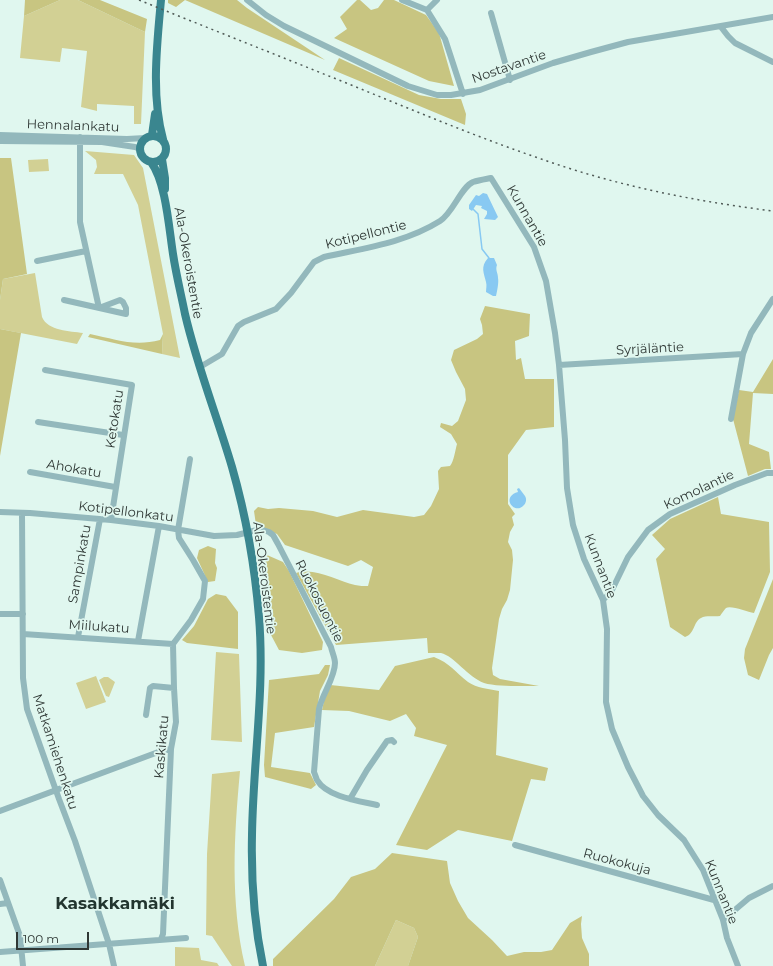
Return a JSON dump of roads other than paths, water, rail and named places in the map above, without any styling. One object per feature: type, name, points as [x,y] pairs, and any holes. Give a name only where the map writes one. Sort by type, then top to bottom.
[{"type":"main road","points":[[161,0],[157,50],[157,103],[163,140]]},
{"type":"main road","points":[[148,137],[158,136],[166,143],[166,152],[162,159],[151,162],[144,159],[140,149],[140,144],[148,137],[157,103]]},
{"type":"main road","name":"Ala-Okeroistentie","points":[[162,159],[165,178],[165,202]]},
{"type":"main road","name":"Ala-Okeroistentie","points":[[151,162],[158,176],[165,202],[175,266],[188,330],[232,469],[248,532],[252,556],[260,636],[260,685],[252,822],[252,870],[255,917],[263,966]]},
{"type":"street","points":[[402,0],[427,10],[445,39],[463,94]]},
{"type":"street","points":[[427,10],[437,0]]},
{"type":"street","name":"Nostavantie","points":[[250,1],[266,15],[284,26],[408,86],[437,95],[463,94],[480,90],[553,63],[628,42],[773,17]]},
{"type":"street","points":[[491,13],[510,80]]},
{"type":"street","points":[[721,26],[735,44],[773,62]]},
{"type":"street","name":"Hennalankatu","points":[[0,135],[80,140],[119,144],[140,149]]},
{"type":"street","name":"Hennalankatu","points":[[0,141],[127,139],[148,137]]},
{"type":"street","points":[[64,300],[99,308],[80,222],[80,140]]},
{"type":"street","name":"Kunnantie","points":[[491,178],[534,247],[546,281],[556,333],[566,440],[566,488],[573,525],[584,559],[603,600],[606,629],[606,702],[612,729],[628,767],[643,796],[658,815],[684,840],[703,870],[723,920],[727,938],[738,966]]},
{"type":"street","name":"Kotipellontie","points":[[200,367],[222,354],[238,326],[244,322],[276,309],[292,293],[314,262],[324,257],[395,242],[418,234],[442,220],[467,187],[473,182],[491,178]]},
{"type":"street","points":[[37,261],[86,251]]},
{"type":"street","points":[[731,419],[743,354],[751,334],[773,298]]},
{"type":"street","name":"Syrjäläntie","points":[[559,365],[743,354]]},
{"type":"street","name":"Ketokatu","points":[[46,370],[132,385],[123,435],[111,520]]},
{"type":"street","points":[[38,422],[123,435]]},
{"type":"street","points":[[173,644],[191,620],[203,599],[205,581],[179,538],[178,530],[190,459]]},
{"type":"street","name":"Ahokatu","points":[[30,472],[115,487]]},
{"type":"street","name":"Komolantie","points":[[603,600],[611,592],[628,557],[648,530],[670,514],[735,485],[767,473],[773,473]]},
{"type":"street","name":"Kotipellonkatu","points":[[0,512],[111,520],[222,536],[237,535],[248,532]]},
{"type":"street","name":"Matkamiehenkatu","points":[[22,513],[23,678],[27,709],[75,841],[110,944],[114,966]]},
{"type":"street","name":"Sampinkatu","points":[[78,637],[100,520]]},
{"type":"street","points":[[138,641],[159,526]]},
{"type":"street","name":"Ruokosuontie","points":[[248,532],[263,530],[273,535],[331,647],[335,662],[334,669],[321,700],[319,709],[314,772],[318,781],[331,792],[350,799],[377,805]]},
{"type":"street","points":[[0,614],[23,614]]},
{"type":"street","name":"Miilukatu","points":[[23,634],[173,644]]},
{"type":"street","name":"Kaskikatu","points":[[162,937],[171,749],[176,722],[173,644]]},
{"type":"street","points":[[146,715],[150,688],[153,686],[174,688]]},
{"type":"street","points":[[350,799],[367,770],[387,741],[392,740],[394,742]]},
{"type":"street","points":[[0,811],[161,751],[171,749]]},
{"type":"street","name":"Ruokokuja","points":[[515,845],[714,900]]},
{"type":"street","points":[[0,880],[20,936],[23,950],[23,966]]},
{"type":"street","points":[[723,920],[748,898],[773,886]]},
{"type":"street","points":[[0,904],[8,903]]},
{"type":"street","points":[[0,952],[156,942],[162,937],[186,938]]},
{"type":"water","points":[[483,193],[487,194],[498,217],[495,220],[484,219],[487,211],[481,208],[482,206],[476,205],[472,211],[469,209],[469,205],[476,195],[479,196]]},
{"type":"water","points":[[488,258],[494,258],[497,265],[498,282],[496,296],[486,292],[483,267]]},
{"type":"water","points":[[519,488],[525,496],[526,501],[524,505],[517,508],[513,507],[510,498],[513,494],[518,492],[517,489]]},
{"type":"waterway","points":[[473,209],[478,214],[482,249],[489,258]]},
{"type":"railway","points":[[139,0],[460,129],[559,165],[611,181],[692,199],[773,211]]},
{"type":"district","name":"Kasakkamäki","points":[[115,904]]}]
